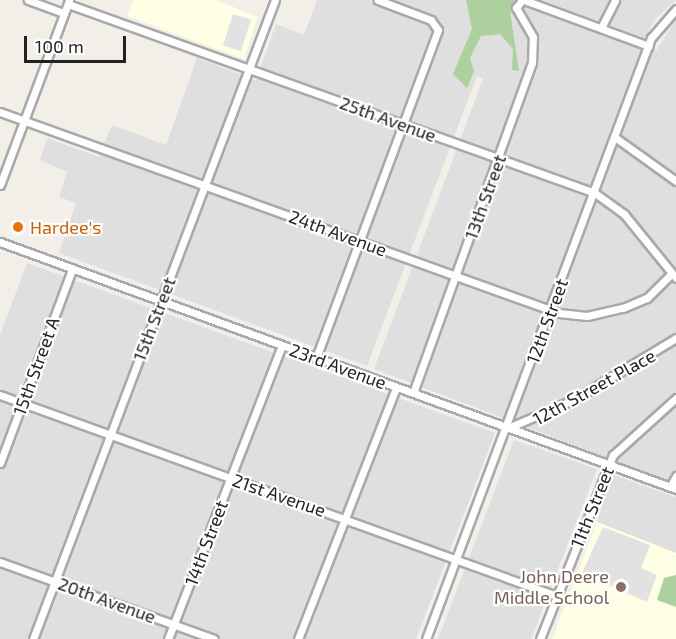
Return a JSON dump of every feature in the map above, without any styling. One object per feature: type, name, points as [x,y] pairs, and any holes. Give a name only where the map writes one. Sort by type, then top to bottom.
[{"type":"street","points":[[28,0],[64,13]]},
{"type":"street","name":"15th Street","points":[[33,639],[275,0]]},
{"type":"street","points":[[316,358],[403,124],[437,25],[378,0]]},
{"type":"street","points":[[601,28],[615,0]]},
{"type":"street","points":[[522,1],[649,45]]},
{"type":"street","name":"13th Street","points":[[413,393],[500,159],[534,52],[522,1]]},
{"type":"street","points":[[0,185],[69,2]]},
{"type":"street","name":"25th Avenue","points":[[69,2],[595,193],[624,214],[673,277]]},
{"type":"street","name":"12th Street","points":[[426,639],[508,428],[649,45],[657,28],[676,9]]},
{"type":"street","name":"24th Avenue","points":[[0,112],[550,311],[587,316],[623,308],[647,297],[673,277]]},
{"type":"street","points":[[616,138],[676,181]]},
{"type":"street","name":"23rd Avenue","points":[[0,242],[673,488]]},
{"type":"street","name":"15th Street A","points":[[0,463],[72,269]]},
{"type":"street","name":"12th Street Place","points":[[508,428],[575,399],[676,338]]},
{"type":"street","name":"14th Street","points":[[168,639],[282,345]]},
{"type":"street","points":[[298,639],[396,387]]},
{"type":"street","name":"21st Avenue","points":[[0,395],[557,596]]},
{"type":"street","name":"11th Street","points":[[540,639],[608,464],[638,428],[676,398]]},
{"type":"street","points":[[673,488],[676,476]]},
{"type":"street","name":"20th Avenue","points":[[0,562],[214,639]]},
{"type":"shaded area","points":[[133,0],[216,0],[258,17],[244,59],[127,16]]},
{"type":"shaded area","points":[[317,0],[510,0],[656,51],[676,19],[676,484],[374,369],[483,79],[477,76],[367,366],[59,253],[76,203],[59,197],[67,172],[40,160],[47,138],[99,157],[112,125],[166,145],[197,58],[256,80],[276,24],[304,35]]},
{"type":"shaded area","points":[[541,0],[676,0],[654,20],[645,38]]},
{"type":"shaded area","points":[[233,14],[251,20],[241,51],[223,45]]},
{"type":"shaded area","points":[[27,263],[495,433],[416,639],[0,639],[0,335]]},
{"type":"shaded area","points":[[514,440],[597,469],[531,639],[438,639]]},
{"type":"shaded area","points":[[611,474],[676,497],[676,553],[597,522]]},
{"type":"shaded area","name":"John Deere Middle School","points":[[597,522],[676,553],[676,573],[664,601],[676,601],[676,639],[552,639]]},
{"type":"shaded area","points":[[603,527],[650,545],[641,568],[657,575],[647,602],[582,573]]},
{"type":"green space","points":[[466,0],[515,0],[510,11],[519,71],[512,70],[513,49],[500,34],[481,36],[470,58],[474,71],[467,88],[453,74],[472,29]]},
{"type":"green space","points":[[676,575],[676,607],[657,600],[664,578]]},
{"type":"place","name":"Hardee's","points":[[18,227]]},
{"type":"place","name":"John Deere Middle School","points":[[621,587]]}]
